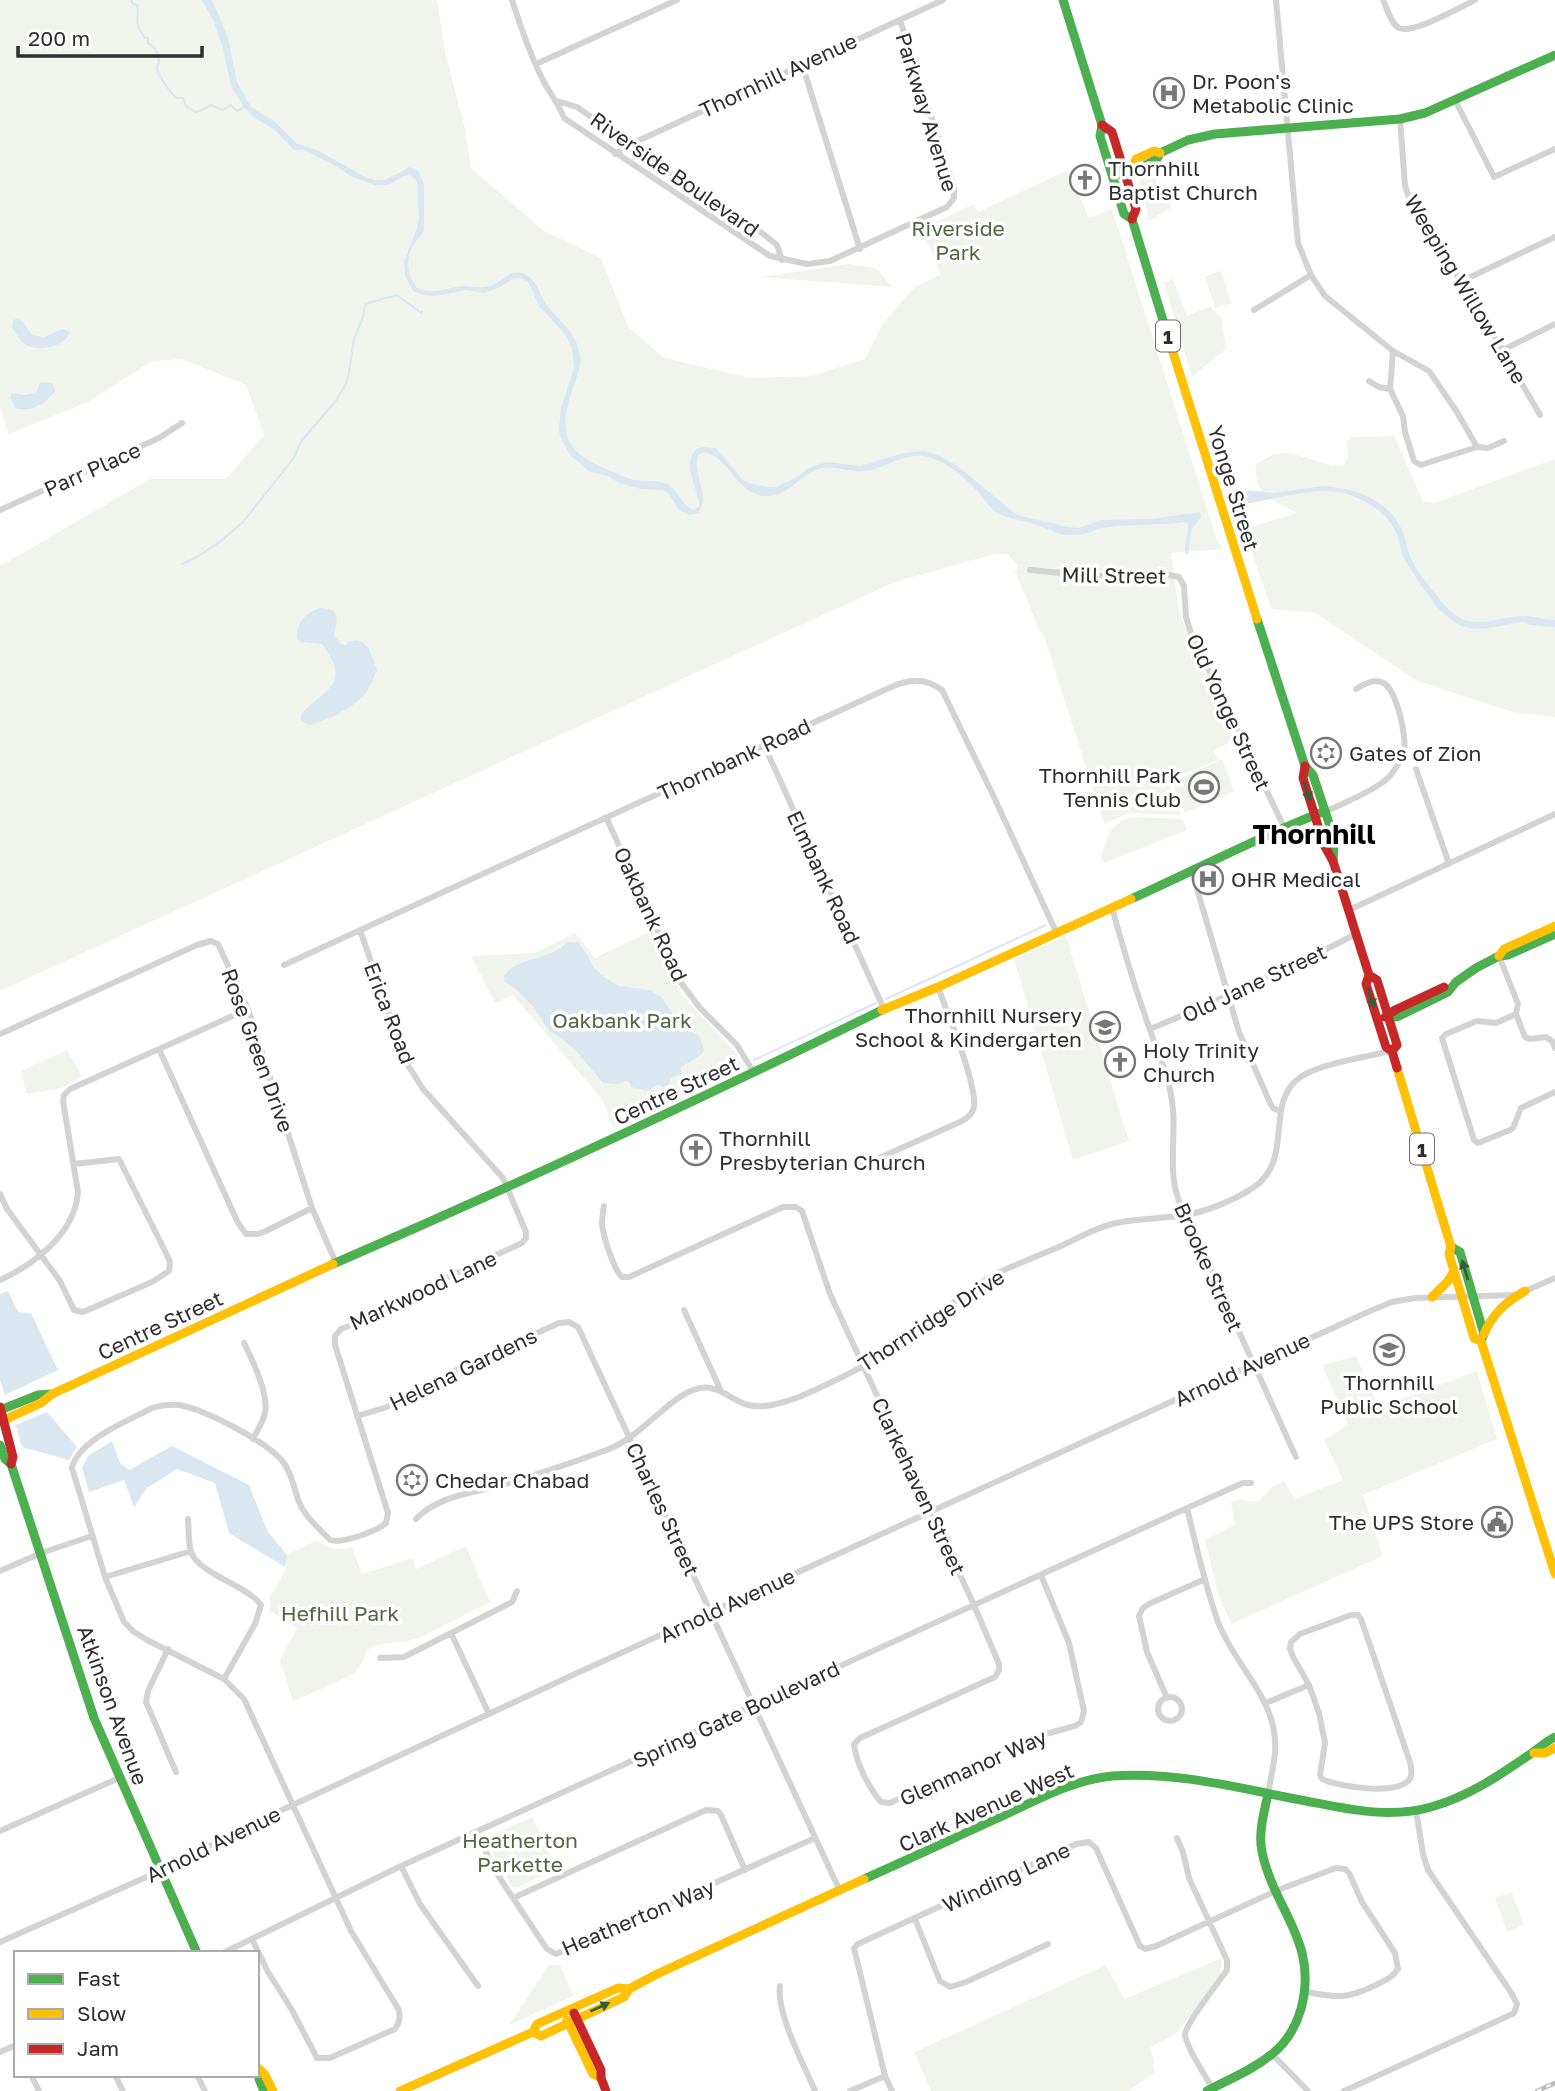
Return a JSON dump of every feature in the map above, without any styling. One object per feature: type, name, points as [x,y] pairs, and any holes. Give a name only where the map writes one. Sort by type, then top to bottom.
[{"type":"main road","name":"Yonge Street","points":[[1063,0],[1102,125],[1100,136],[1124,214],[1132,219]]},
{"type":"main road","points":[[1113,177],[1129,169],[1136,159],[1154,151],[1160,153],[1188,140],[1215,134],[1400,119],[1424,113],[1555,55]]},
{"type":"main road","name":"Yonge Street","points":[[1102,125],[1112,132],[1129,169],[1136,209],[1132,219],[1236,554],[1305,766],[1313,775],[1325,812],[1334,842],[1333,861]]},
{"type":"main road","points":[[1121,203],[1133,198]]},
{"type":"main road","name":"Yonge Street","points":[[1305,766],[1303,778],[1369,975],[1366,984],[1386,1047],[1392,1051],[1451,1247],[1449,1254],[1474,1338],[1483,1337]]},
{"type":"main road","name":"Centre Street","points":[[1,1414],[38,1395],[52,1394],[336,1263],[508,1188],[884,1009],[1192,872],[1284,827],[1325,812]]},
{"type":"main road","points":[[1377,1020],[1388,1016],[1397,1017],[1448,992],[1476,968],[1499,956],[1504,949],[1555,926]]},
{"type":"main road","points":[[1499,956],[1508,956],[1555,934]]},
{"type":"main road","name":"Yonge Street","points":[[1369,975],[1377,980],[1397,1045],[1392,1051]]},
{"type":"main road","name":"Yonge Street","points":[[1451,1247],[1460,1252],[1555,1574]]},
{"type":"main road","points":[[1432,1297],[1448,1282],[1454,1271]]},
{"type":"main road","points":[[1483,1337],[1493,1313],[1525,1291]]},
{"type":"main road","name":"Atkinson Avenue","points":[[1,1414],[13,1457],[11,1464]]},
{"type":"main road","name":"Atkinson Avenue","points":[[0,1445],[5,1459],[11,1464],[92,1711],[196,1951]]},
{"type":"main road","name":"Clark Avenue West","points":[[400,2091],[533,2032],[537,2024],[568,2010],[618,1988],[629,1989],[1028,1804],[1085,1782],[1120,1776],[1181,1778],[1363,1811],[1416,1811],[1449,1802],[1471,1792],[1534,1753],[1542,1743],[1555,1737]]},
{"type":"main road","name":"Clark Avenue West","points":[[1534,1753],[1545,1753],[1555,1748]]},
{"type":"main road","points":[[1211,2090],[1254,2067],[1282,2044],[1297,2021],[1306,1992],[1307,1975],[1303,1951],[1266,1862],[1261,1843],[1268,1794]]},
{"type":"main road","name":"Clark Avenue West","points":[[533,2032],[541,2036],[624,1997],[629,1989]]},
{"type":"main road","points":[[568,2010],[593,2074],[601,2078],[606,2091]]},
{"type":"main road","points":[[259,2070],[265,2075],[273,2091]]},
{"type":"street","name":"Riverside Boulevard","points":[[512,0],[536,64],[564,118],[770,256],[807,264],[823,263],[860,249],[938,212],[951,203]]},
{"type":"street","points":[[536,64],[677,0]]},
{"type":"street","name":"Thornhill Avenue","points":[[615,154],[629,145],[943,0]]},
{"type":"street","points":[[1383,0],[1395,26],[1402,30],[1415,28],[1475,0]]},
{"type":"street","points":[[1280,1],[1298,243],[1311,275],[1325,296],[1393,351],[1432,374],[1477,447]]},
{"type":"street","name":"Parkway Avenue","points":[[900,20],[954,187],[955,194],[951,203]]},
{"type":"street","points":[[802,64],[860,249]]},
{"type":"street","points":[[1455,100],[1494,177],[1555,149]]},
{"type":"street","name":"Riverside Boulevard","points":[[557,101],[577,107],[713,202],[757,229],[777,245],[782,260]]},
{"type":"street","name":"Weeping Willow Lane","points":[[1400,119],[1405,186],[1411,203],[1462,281],[1540,415]]},
{"type":"street","points":[[1462,281],[1555,237]]},
{"type":"street","points":[[1254,310],[1311,275]]},
{"type":"street","points":[[1503,350],[1555,324]]},
{"type":"street","points":[[1393,351],[1390,389],[1403,416],[1414,461],[1421,465],[1477,447],[1489,448],[1504,441]]},
{"type":"street","points":[[1369,381],[1390,389]]},
{"type":"street","name":"Parr Place","points":[[0,510],[159,438],[182,423]]},
{"type":"street","name":"Mill Street","points":[[1030,570],[1093,576],[1173,575],[1182,580],[1185,594]]},
{"type":"street","name":"Old Yonge Street","points":[[1185,594],[1186,617],[1191,634],[1284,827]]},
{"type":"street","name":"Thornbank Road","points":[[284,965],[909,681],[922,681],[942,691],[1056,932]]},
{"type":"street","points":[[1325,812],[1384,782],[1404,750],[1403,728],[1390,687],[1382,682],[1374,682],[1356,689]]},
{"type":"street","name":"Elmbank Road","points":[[764,745],[884,1009]]},
{"type":"street","points":[[1416,769],[1449,864]]},
{"type":"street","points":[[1349,910],[1555,814]]},
{"type":"street","name":"Oakbank Road","points":[[606,817],[682,984],[700,1008],[737,1045],[754,1073]]},
{"type":"street","points":[[1192,872],[1239,1032],[1273,1108],[1280,1111]]},
{"type":"street","name":"Brooke Street","points":[[1112,908],[1171,1087],[1174,1148],[1172,1174],[1179,1205],[1186,1215],[1296,1457]]},
{"type":"street","name":"Erica Road","points":[[360,930],[406,1062],[423,1088],[496,1170],[508,1188]]},
{"type":"street","name":"Old Jane Street","points":[[1150,1029],[1318,955],[1356,934]]},
{"type":"street","name":"Rose Green Drive","points":[[0,1034],[197,945],[211,941],[218,944],[248,1009],[312,1208],[336,1263]]},
{"type":"street","points":[[1499,956],[1518,1004],[1516,1014],[1525,1037],[1531,1040],[1546,1037],[1552,1041],[1555,1048]]},
{"type":"street","points":[[861,1166],[967,1119],[974,1109],[972,1085],[937,987]]},
{"type":"street","points":[[0,1280],[27,1265],[40,1254],[66,1227],[77,1207],[78,1192],[64,1095],[70,1089],[248,1009]]},
{"type":"street","points":[[1516,1014],[1496,1023],[1477,1021],[1442,1038],[1472,1135],[1478,1143],[1510,1130],[1521,1108],[1555,1092]]},
{"type":"street","points":[[159,1049],[238,1223],[246,1234],[266,1231],[312,1208]]},
{"type":"street","name":"Thornridge Drive","points":[[416,1519],[425,1510],[451,1497],[492,1488],[571,1464],[612,1448],[630,1438],[690,1391],[699,1388],[721,1391],[748,1405],[771,1405],[796,1398],[865,1366],[1003,1271],[1114,1223],[1186,1215],[1208,1209],[1247,1191],[1265,1177],[1276,1159],[1280,1111],[1287,1092],[1294,1083],[1304,1075],[1321,1068],[1392,1051]]},
{"type":"street","points":[[0,1194],[7,1209],[60,1281],[71,1306],[78,1312],[152,1282],[169,1271],[170,1262],[166,1253],[119,1159],[74,1164]]},
{"type":"street","name":"Markwood Lane","points":[[253,1439],[282,1459],[303,1508],[333,1542],[377,1529],[386,1522],[388,1513],[335,1345],[336,1334],[394,1302],[522,1243],[526,1238],[524,1223],[508,1188]]},
{"type":"street","name":"Clarkehaven Street","points":[[604,1206],[602,1223],[616,1270],[622,1277],[629,1278],[783,1207],[790,1206],[802,1211],[830,1294],[974,1605]]},
{"type":"street","name":"Arnold Avenue","points":[[0,1942],[160,1871],[293,1805],[489,1714],[1392,1302],[1432,1297],[1503,1296],[1525,1291],[1555,1278]]},
{"type":"street","points":[[684,1310],[721,1391]]},
{"type":"street","name":"Helena Gardens","points":[[357,1416],[387,1407],[453,1371],[559,1323],[569,1322]]},
{"type":"street","name":"Charles Street","points":[[569,1322],[578,1327],[583,1336],[840,1891]]},
{"type":"street","points":[[244,1343],[261,1385],[265,1407],[263,1419],[253,1439],[192,1408],[169,1405],[152,1408],[81,1449],[72,1468],[105,1577],[124,1622],[149,1641],[224,1679],[244,1699],[354,1937],[399,2010],[400,2019],[395,2029],[330,2058],[317,2058],[259,1954]]},
{"type":"street","name":"Spring Gate Boulevard","points":[[227,1951],[401,1866],[1187,1508],[1243,1483],[1251,1483]]},
{"type":"street","points":[[1187,1508],[1219,1623],[1266,1703],[1273,1724],[1275,1753],[1268,1794]]},
{"type":"street","points":[[188,1519],[194,1558],[226,1582],[256,1598],[261,1605],[255,1624],[224,1679]]},
{"type":"street","points":[[0,1571],[41,1553],[92,1536]]},
{"type":"street","points":[[105,1577],[191,1551]]},
{"type":"street","name":"Glenmanor Way","points":[[974,1605],[995,1652],[999,1670],[986,1681],[860,1738],[854,1744],[855,1753],[871,1788],[881,1802],[890,1803],[1034,1737],[1081,1722],[1084,1711],[1069,1643],[1041,1575]]},
{"type":"street","points":[[1167,1698],[1147,1651],[1139,1616],[1149,1604],[1205,1579]]},
{"type":"street","points":[[380,1658],[404,1657],[512,1602],[517,1591]]},
{"type":"street","points":[[1358,1615],[1366,1629],[1410,1762],[1412,1775],[1409,1780],[1389,1788],[1374,1789],[1322,1779],[1320,1775],[1325,1743],[1319,1713],[1309,1685],[1293,1657],[1291,1642],[1300,1634],[1325,1623],[1358,1615]]},
{"type":"street","points":[[451,1633],[489,1714]]},
{"type":"street","points":[[168,1649],[148,1691],[146,1702],[176,1772]]},
{"type":"street","points":[[1266,1703],[1309,1685]]},
{"type":"street","points":[[0,1831],[119,1778]]},
{"type":"street","points":[[513,1898],[706,1810],[718,1811],[721,1815],[745,1870]]},
{"type":"street","points":[[1344,2091],[1506,2017],[1514,2012],[1517,2004],[1513,1994],[1428,1870],[1416,1811]]},
{"type":"street","name":"Heatherton Way","points":[[477,1833],[494,1869],[551,1953],[561,1953],[815,1838]]},
{"type":"street","points":[[1177,1838],[1189,1878],[1226,1958],[1227,1970],[1185,2032],[1211,2090]]},
{"type":"street","name":"Winding Lane","points":[[892,2091],[885,2076],[854,1948],[1076,1844],[1089,1842],[1096,1848],[1140,1946],[1145,1949],[1278,1890],[1336,1868],[1345,1869],[1362,1902],[1391,1947],[1398,1969],[1394,1976],[1356,1995],[1344,1997],[1306,1992]]},
{"type":"street","points":[[401,1866],[420,1904],[478,1986]]},
{"type":"street","points":[[915,1919],[940,1981],[950,1987],[1048,1944]]},
{"type":"street","points":[[252,1939],[257,1951]]},
{"type":"street","points":[[780,1986],[779,1996],[785,2018],[815,2091]]},
{"type":"street","points":[[1272,2054],[1308,2091]]},
{"type":"street","points":[[850,2091],[885,2076]]},
{"type":"green space","name":"Riverside Park","points":[[0,0],[437,0],[446,56],[465,129],[471,168],[544,231],[601,258],[628,327],[664,358],[751,378],[811,376],[865,359],[884,322],[914,288],[941,274],[921,229],[974,204],[978,212],[1068,170],[1089,218],[1112,209],[1217,540],[1223,549],[1171,553],[1179,612],[1233,740],[1214,751],[1218,760],[1169,780],[1181,815],[1129,813],[1104,824],[1043,633],[1040,632],[1015,571],[1018,566],[1007,554],[991,555],[895,582],[0,991],[0,566],[150,479],[226,479],[264,435],[246,385],[182,359],[152,361],[88,402],[9,434],[0,408]]},
{"type":"green space","points":[[1153,171],[1163,199],[1168,200],[1171,208],[1149,221],[1139,177]]},
{"type":"green space","points":[[849,264],[876,268],[892,287],[761,277]]},
{"type":"green space","points":[[1221,271],[1231,303],[1215,308],[1205,276]]},
{"type":"green space","points":[[1173,279],[1187,316],[1210,306],[1222,319],[1226,349],[1192,377],[1164,283]]},
{"type":"green space","points":[[1394,436],[1423,501],[1434,503],[1555,459],[1555,717],[1513,712],[1417,681],[1315,613],[1271,609],[1244,529],[1297,513],[1261,490],[1256,464],[1275,454],[1291,453],[1333,466],[1344,465],[1348,458],[1347,443],[1351,437]]},
{"type":"green space","name":"Thornhill Park Tennis Club","points":[[1222,759],[1234,792],[1185,813],[1172,782]]},
{"type":"green space","points":[[1132,817],[1183,819],[1187,830],[1104,863],[1101,856],[1110,831],[1118,823]]},
{"type":"green space","name":"Oakbank Park","points":[[651,931],[683,996],[736,1053],[744,1068],[614,1128],[601,1098],[513,995],[495,1003],[471,956],[535,953],[575,933],[595,958]]},
{"type":"green space","points":[[1066,936],[1129,1141],[1073,1160],[1014,959]]},
{"type":"green space","points":[[67,1050],[82,1076],[62,1088],[26,1094],[21,1071]]},
{"type":"green space","points":[[1356,1356],[1379,1408],[1477,1371],[1497,1439],[1363,1495],[1383,1556],[1231,1624],[1218,1593],[1205,1540],[1235,1525],[1231,1502],[1241,1499],[1251,1502],[1260,1500],[1273,1486],[1284,1481],[1295,1499],[1343,1480],[1324,1440],[1348,1425],[1322,1365]]},
{"type":"green space","name":"Hefhill Park","points":[[317,1540],[334,1548],[352,1547],[362,1574],[413,1558],[416,1569],[466,1546],[490,1602],[421,1637],[366,1650],[366,1656],[355,1673],[293,1702],[280,1660],[297,1628],[270,1611],[270,1597],[285,1571],[287,1555]]},
{"type":"green space","name":"Heatherton Parkette","points":[[532,1817],[557,1869],[514,1889],[486,1838]]},
{"type":"green space","points":[[1512,1892],[1524,1925],[1507,1932],[1495,1898]]},
{"type":"green space","points":[[1222,1958],[1220,1974],[1193,2013],[1174,2035],[1151,2047],[1155,2072],[1129,2091],[931,2091],[914,2052],[1106,1965],[1124,1999]]},
{"type":"green space","points":[[549,1965],[560,1965],[574,1996],[509,2025]]},
{"type":"shaded area","points":[[202,0],[212,0],[228,37],[237,82],[251,107],[274,121],[297,144],[319,151],[375,180],[385,180],[410,167],[419,171],[424,184],[424,229],[411,250],[408,261],[409,272],[417,288],[435,291],[464,286],[485,287],[516,273],[522,273],[532,279],[545,303],[576,341],[580,364],[567,411],[568,439],[574,449],[596,464],[632,479],[669,485],[689,508],[694,510],[699,506],[699,501],[690,461],[696,449],[703,447],[716,448],[742,479],[766,487],[776,487],[809,468],[827,462],[860,466],[904,453],[924,451],[956,465],[1017,515],[1068,527],[1079,528],[1102,520],[1151,519],[1200,512],[1201,517],[1191,530],[1188,555],[1185,549],[1188,522],[1063,534],[996,512],[961,475],[938,461],[922,456],[908,457],[866,471],[831,467],[819,469],[779,494],[763,496],[746,488],[721,461],[705,452],[698,455],[697,462],[703,501],[697,514],[689,515],[679,510],[663,490],[641,489],[590,472],[570,455],[560,436],[561,408],[574,368],[572,348],[565,334],[539,306],[529,283],[522,278],[515,278],[484,293],[466,290],[436,296],[413,291],[405,276],[404,261],[419,219],[417,181],[411,175],[388,185],[375,185],[350,176],[304,150],[294,150],[275,130],[255,118],[244,107],[231,86],[223,48],[214,22]]},
{"type":"shaded area","points":[[13,320],[22,321],[32,335],[44,337],[63,329],[70,332],[58,345],[32,347],[22,342],[12,327]]},
{"type":"shaded area","points":[[40,382],[53,383],[55,391],[51,396],[32,408],[15,408],[11,395],[36,393]]},
{"type":"shaded area","points":[[1323,486],[1357,492],[1386,508],[1402,530],[1418,572],[1457,616],[1480,622],[1527,616],[1555,620],[1555,627],[1524,622],[1472,628],[1455,622],[1436,605],[1414,575],[1403,556],[1394,527],[1389,520],[1376,508],[1352,496],[1321,491],[1244,504],[1242,497],[1248,490],[1275,493]]},
{"type":"shaded area","points":[[321,608],[332,611],[337,616],[334,635],[340,643],[346,646],[348,642],[363,642],[369,649],[377,670],[368,690],[353,705],[310,725],[301,721],[301,714],[327,691],[335,677],[335,668],[322,644],[301,642],[297,639],[297,633],[303,619]]},
{"type":"shaded area","points":[[577,941],[593,967],[604,977],[619,986],[650,990],[662,998],[677,1020],[700,1037],[704,1050],[702,1054],[681,1067],[682,1073],[671,1078],[669,1084],[663,1087],[658,1085],[647,1091],[631,1087],[626,1081],[617,1084],[603,1083],[577,1052],[550,1032],[532,1005],[505,982],[504,976],[517,965],[552,953],[567,942]]},
{"type":"shaded area","points":[[8,1291],[18,1312],[31,1313],[58,1370],[5,1395],[0,1380],[0,1294]]},
{"type":"shaded area","points":[[47,1412],[77,1447],[69,1460],[22,1447],[16,1425]]},
{"type":"shaded area","points":[[112,1441],[120,1463],[129,1470],[172,1446],[249,1485],[268,1532],[287,1555],[285,1567],[229,1533],[215,1483],[177,1469],[147,1488],[134,1507],[124,1480],[89,1492],[82,1468],[88,1456]]},
{"type":"waterway","points":[[131,0],[137,5],[139,29],[157,53],[159,75],[176,98],[183,98],[186,106],[195,112],[211,105],[223,110],[231,105],[237,111],[245,107]]},
{"type":"waterway","points":[[182,564],[221,541],[243,522],[293,459],[302,440],[335,402],[346,384],[354,339],[365,304],[397,295],[421,313],[422,311]]},
{"type":"waterway","points":[[886,999],[1046,925]]},
{"type":"waterway","points":[[754,1060],[876,1003]]},
{"type":"waterway","points":[[711,1065],[724,1074],[740,1067]]},
{"type":"railway","points":[[1537,2091],[1555,2083]]},
{"type":"traffic: fast","points":[[1063,0],[1102,125],[1100,136],[1124,214],[1132,219],[1165,327]]},
{"type":"traffic: fast","points":[[1113,177],[1133,167],[1140,168],[1157,159],[1160,153],[1188,140],[1215,134],[1400,119],[1425,113],[1555,55]]},
{"type":"traffic: fast","points":[[1257,619],[1305,766],[1313,775],[1329,823],[1334,842],[1333,861]]},
{"type":"traffic: fast","points":[[1131,899],[1320,813]]},
{"type":"traffic: fast","points":[[1388,1016],[1397,1017],[1448,992],[1456,982],[1499,956],[1508,955],[1555,934]]},
{"type":"traffic: fast","points":[[333,1264],[609,1140],[882,1010]]},
{"type":"traffic: fast","points":[[1451,1247],[1460,1252],[1484,1334],[1481,1341]]},
{"type":"traffic: fast","points":[[0,1410],[38,1395],[52,1394]]},
{"type":"traffic: fast","points":[[0,1445],[5,1459],[11,1464],[94,1718],[196,1951]]},
{"type":"traffic: fast","points":[[864,1879],[1054,1792],[1097,1778],[1161,1776],[1234,1786],[1353,1810],[1416,1811],[1470,1792],[1555,1737]]},
{"type":"traffic: fast","points":[[1207,2091],[1257,2065],[1277,2050],[1290,2034],[1301,2009],[1305,1985],[1300,1946],[1268,1873],[1262,1852],[1261,1830],[1268,1794]]},
{"type":"traffic: fast","points":[[260,2071],[259,2079],[264,2091]]},
{"type":"traffic: slow","points":[[1133,167],[1136,159],[1154,151],[1160,153]]},
{"type":"traffic: slow","points":[[1165,327],[1257,619]]},
{"type":"traffic: slow","points":[[882,1010],[1131,899]]},
{"type":"traffic: slow","points":[[1499,956],[1504,949],[1555,926]]},
{"type":"traffic: slow","points":[[1397,1068],[1451,1247],[1449,1254],[1474,1338],[1481,1341],[1555,1574]]},
{"type":"traffic: slow","points":[[0,1422],[41,1403],[52,1394],[333,1264]]},
{"type":"traffic: slow","points":[[1432,1297],[1454,1271]]},
{"type":"traffic: slow","points":[[1484,1334],[1501,1309],[1525,1291]]},
{"type":"traffic: slow","points":[[1534,1753],[1545,1753],[1555,1748]]},
{"type":"traffic: slow","points":[[533,2032],[541,2036],[624,1997],[629,1989],[657,1974],[864,1879]]},
{"type":"traffic: slow","points":[[400,2091],[533,2032],[537,2024],[618,1988],[629,1989]]},
{"type":"traffic: slow","points":[[567,2020],[593,2074],[601,2078]]},
{"type":"traffic: slow","points":[[259,2069],[273,2091]]},
{"type":"traffic: jam","points":[[1102,125],[1112,132],[1136,209],[1132,219]]},
{"type":"traffic: jam","points":[[1305,766],[1303,778],[1369,975],[1366,984],[1386,1047],[1392,1051],[1397,1068]]},
{"type":"traffic: jam","points":[[1369,975],[1377,980],[1397,1045],[1392,1051]]},
{"type":"traffic: jam","points":[[1385,1017],[1444,987]]},
{"type":"traffic: jam","points":[[0,1407],[13,1457],[11,1464]]},
{"type":"traffic: jam","points":[[574,2013],[601,2070],[606,2091]]},
{"type":"place","name":"Dr. Poon's Metabolic Clinic","points":[[1169,93]]},
{"type":"place","name":"Thornhill Baptist Church","points":[[1085,180]]},
{"type":"place","name":"Gates of Zion","points":[[1326,753]]},
{"type":"place","name":"Thornhill Park Tennis Club","points":[[1204,787]]},
{"type":"place","name":"OHR Medical","points":[[1208,879]]},
{"type":"place","name":"Thornhill Nursery School & Kindergarten","points":[[1105,1027]]},
{"type":"place","name":"Holy Trinity Church","points":[[1120,1062]]},
{"type":"place","name":"Thornhill Presbyterian Church","points":[[696,1150]]},
{"type":"place","name":"Thornhill Public School","points":[[1389,1350]]},
{"type":"place","name":"Chedar Chabad","points":[[412,1480]]},
{"type":"place","name":"The UPS Store","points":[[1497,1522]]},
{"type":"district","name":"Thornhill","points":[[1314,833]]}]
